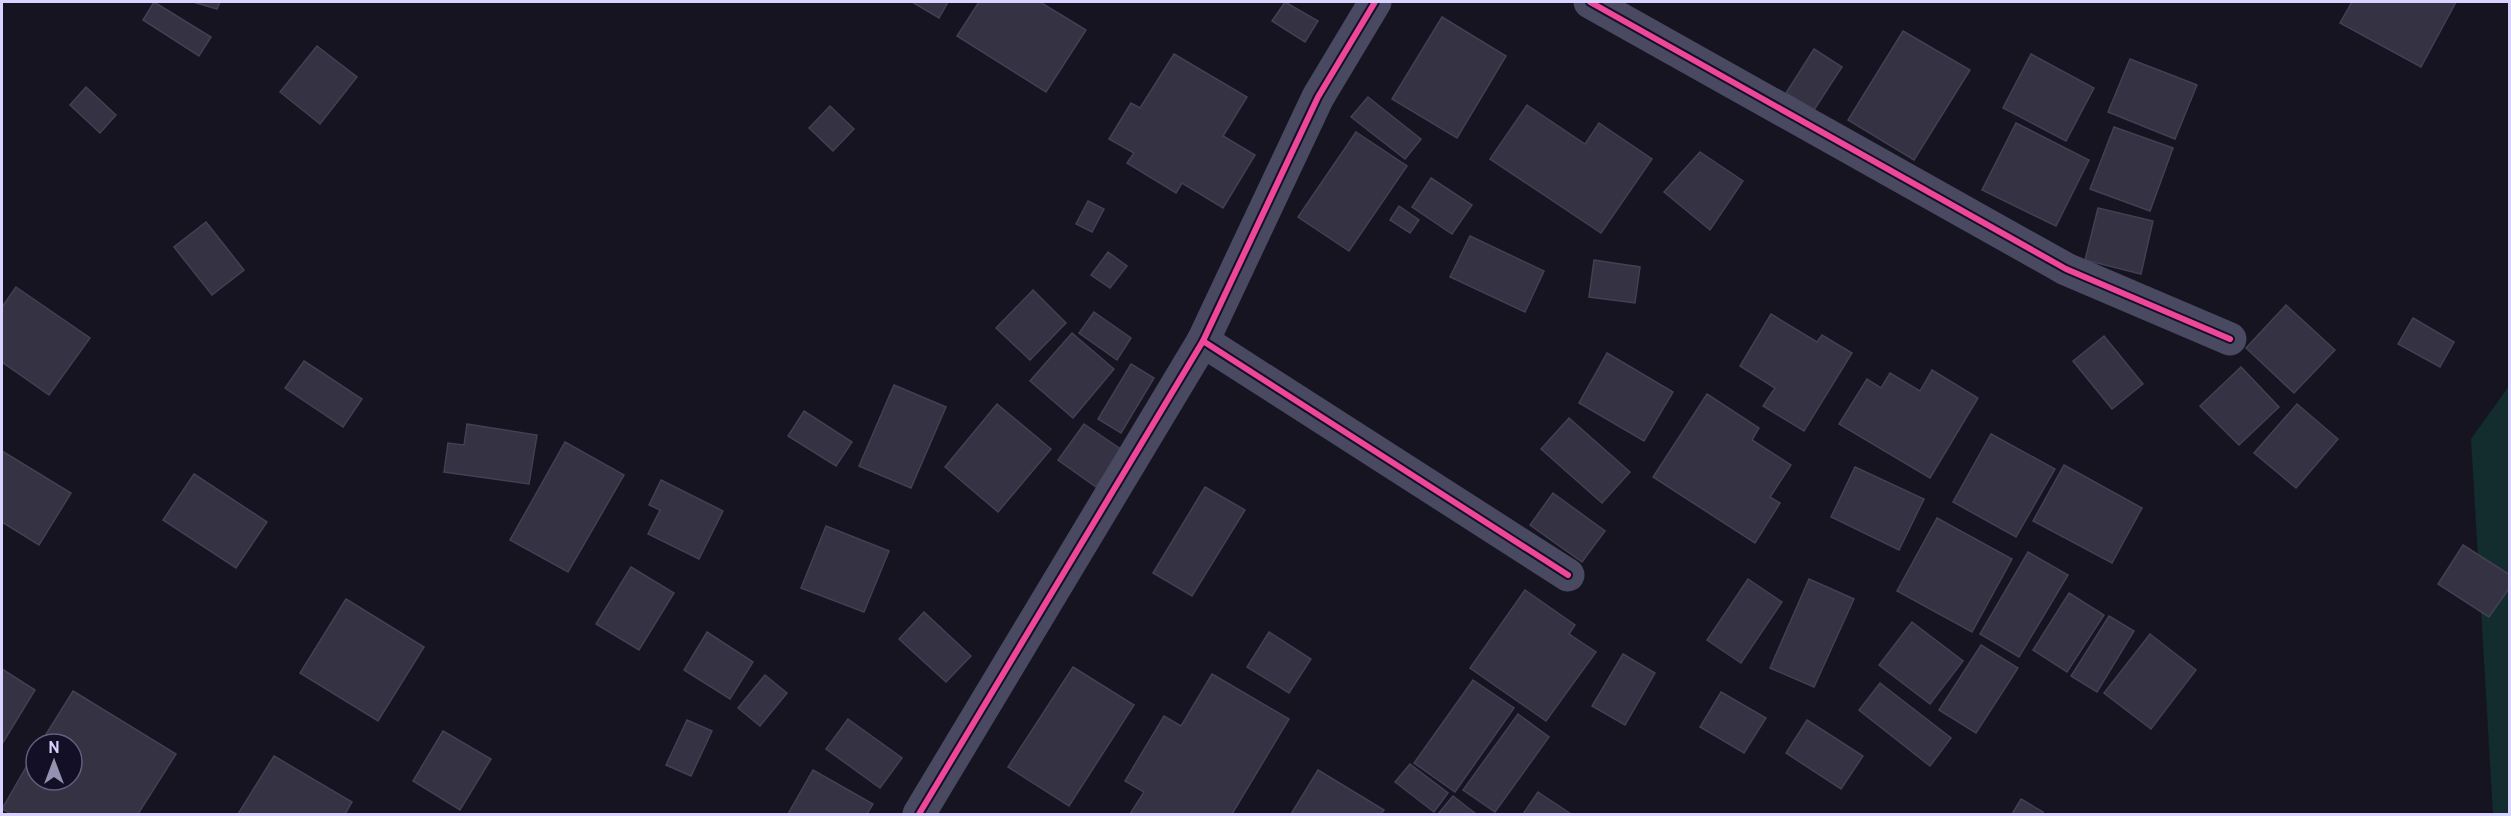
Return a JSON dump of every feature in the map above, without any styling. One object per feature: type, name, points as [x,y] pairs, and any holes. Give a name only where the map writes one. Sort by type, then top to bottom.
[{"type":"street","points":[[931,811],[1203,341],[1318,97],[1375,2]]},
{"type":"street","points":[[1590,2],[2066,269],[2230,339]]},
{"type":"street","points":[[1203,341],[1568,575]]},
{"type":"green space","points":[[2509,386],[2509,814],[2493,814],[2471,439]]},
{"type":"building","points":[[154,2],[211,37],[199,56],[143,20]]},
{"type":"building","points":[[193,2],[220,2],[217,9]]},
{"type":"building","points":[[912,2],[948,2],[939,18]]},
{"type":"building","points":[[979,2],[1040,2],[1086,30],[1046,92],[957,36]]},
{"type":"building","points":[[1285,2],[1318,21],[1305,42],[1272,21]]},
{"type":"building","points":[[2352,2],[2456,2],[2421,67],[2340,23]]},
{"type":"building","points":[[1442,17],[1506,56],[1457,138],[1392,99]]},
{"type":"building","points":[[1903,31],[1970,70],[1914,160],[1848,120]]},
{"type":"building","points":[[317,46],[357,77],[320,124],[280,92]]},
{"type":"building","points":[[1814,49],[1842,67],[1814,110],[1786,93]]},
{"type":"building","points":[[1174,54],[1247,97],[1223,136],[1255,155],[1223,208],[1182,183],[1176,193],[1127,163],[1134,153],[1109,139],[1131,103],[1140,108]]},
{"type":"building","points":[[2031,54],[2094,88],[2066,141],[2003,108]]},
{"type":"building","points":[[2130,59],[2197,85],[2175,139],[2108,112]]},
{"type":"building","points":[[86,87],[116,115],[100,133],[70,105]]},
{"type":"building","points":[[1368,97],[1421,139],[1405,159],[1351,117]]},
{"type":"building","points":[[1527,105],[1585,144],[1599,123],[1652,159],[1601,233],[1490,159]]},
{"type":"building","points":[[830,106],[854,129],[833,151],[809,128]]},
{"type":"building","points":[[2016,123],[2089,160],[2056,226],[1982,190]]},
{"type":"building","points":[[2114,127],[2173,148],[2150,211],[2090,189]]},
{"type":"building","points":[[1356,132],[1407,166],[1349,251],[1298,217]]},
{"type":"building","points":[[1700,152],[1743,181],[1710,230],[1664,192]]},
{"type":"building","points":[[1431,178],[1472,205],[1452,234],[1412,207]]},
{"type":"building","points":[[1088,201],[1104,209],[1092,232],[1076,224]]},
{"type":"building","points":[[1399,206],[1419,220],[1410,233],[1390,220]]},
{"type":"building","points":[[2098,208],[2153,221],[2141,274],[2085,260]]},
{"type":"building","points":[[206,222],[244,270],[212,295],[174,247]]},
{"type":"building","points":[[1470,236],[1544,271],[1525,312],[1450,277]]},
{"type":"building","points":[[1108,252],[1127,266],[1110,288],[1091,275]]},
{"type":"building","points":[[1594,260],[1640,267],[1635,303],[1589,297]]},
{"type":"building","points":[[16,287],[90,338],[49,395],[2,362],[2,307]]},
{"type":"building","points":[[1033,290],[1066,323],[1030,360],[996,328]]},
{"type":"building","points":[[2286,305],[2335,350],[2294,393],[2246,348]]},
{"type":"building","points":[[1094,312],[1131,338],[1117,360],[1079,333]]},
{"type":"building","points":[[1771,314],[1817,342],[1822,335],[1852,353],[1804,431],[1763,406],[1775,388],[1740,366]]},
{"type":"building","points":[[2413,318],[2454,342],[2440,367],[2398,344]]},
{"type":"building","points":[[1072,333],[1114,369],[1073,418],[1030,381]]},
{"type":"building","points":[[2104,336],[2143,384],[2112,409],[2073,361]]},
{"type":"building","points":[[1607,353],[1673,392],[1644,441],[1579,403]]},
{"type":"building","points":[[304,361],[362,399],[343,427],[285,388]]},
{"type":"building","points":[[1131,364],[1154,378],[1121,433],[1098,419]]},
{"type":"building","points":[[2241,367],[2279,407],[2239,445],[2200,406]]},
{"type":"building","points":[[1932,370],[1978,398],[1930,478],[1839,424],[1867,379],[1881,388],[1890,373],[1920,391]]},
{"type":"building","points":[[894,385],[946,407],[911,488],[859,466]]},
{"type":"building","points":[[1707,394],[1759,428],[1752,440],[1791,465],[1770,497],[1780,503],[1755,543],[1653,477]]},
{"type":"building","points":[[997,404],[1051,449],[998,512],[945,467]]},
{"type":"building","points":[[2297,404],[2338,439],[2296,488],[2254,453]]},
{"type":"building","points":[[804,411],[852,442],[836,466],[788,436]]},
{"type":"building","points":[[1569,418],[1630,472],[1602,503],[1541,449]]},
{"type":"building","points":[[467,424],[537,435],[529,484],[444,472],[448,443],[464,445]]},
{"type":"building","points":[[1084,424],[1122,450],[1096,487],[1058,460]]},
{"type":"building","points":[[1991,434],[2055,469],[2016,537],[1953,502]]},
{"type":"building","points":[[565,442],[624,475],[568,572],[510,540]]},
{"type":"building","points":[[2,451],[71,493],[39,545],[2,522]]},
{"type":"building","points":[[2064,465],[2142,508],[2112,563],[2033,521]]},
{"type":"building","points":[[1855,467],[1924,499],[1899,550],[1831,517]]},
{"type":"building","points":[[194,474],[267,522],[236,568],[163,520]]},
{"type":"building","points":[[661,480],[723,511],[699,559],[648,534],[660,510],[649,505]]},
{"type":"building","points":[[1205,487],[1245,510],[1192,596],[1153,573]]},
{"type":"building","points":[[1553,493],[1605,531],[1582,562],[1530,525]]},
{"type":"building","points":[[1937,518],[2012,559],[1972,632],[1897,591]]},
{"type":"building","points":[[826,526],[889,551],[864,612],[801,588]]},
{"type":"building","points":[[2463,545],[2510,575],[2510,587],[2489,617],[2438,584]]},
{"type":"building","points":[[2028,552],[2068,575],[2019,657],[1980,634]]},
{"type":"building","points":[[631,567],[674,593],[639,650],[596,624]]},
{"type":"building","points":[[1748,579],[1782,602],[1741,663],[1707,640]]},
{"type":"building","points":[[1809,579],[1854,599],[1814,687],[1770,668]]},
{"type":"building","points":[[1525,590],[1575,625],[1569,634],[1596,652],[1546,721],[1470,668]]},
{"type":"building","points":[[2069,593],[2104,615],[2067,672],[2033,650]]},
{"type":"building","points":[[346,599],[424,647],[378,721],[300,673]]},
{"type":"building","points":[[924,612],[971,656],[946,682],[899,639]]},
{"type":"building","points":[[2109,616],[2134,631],[2097,692],[2071,676]]},
{"type":"building","points":[[1912,622],[1963,661],[1930,704],[1879,665]]},
{"type":"building","points":[[707,632],[753,662],[730,699],[684,670]]},
{"type":"building","points":[[1269,632],[1311,659],[1289,693],[1247,667]]},
{"type":"building","points":[[2150,634],[2196,670],[2151,729],[2104,693]]},
{"type":"building","points":[[1981,645],[2018,668],[1976,733],[1939,710]]},
{"type":"building","points":[[1623,654],[1655,673],[1625,725],[1592,706]]},
{"type":"building","points":[[1073,667],[1134,705],[1069,806],[1008,767]]},
{"type":"building","points":[[2,669],[35,690],[2,744]]},
{"type":"building","points":[[1212,674],[1289,719],[1232,814],[1130,814],[1144,792],[1125,781],[1164,716],[1181,726]]},
{"type":"building","points":[[765,675],[787,693],[760,726],[738,708]]},
{"type":"building","points":[[1473,680],[1514,708],[1455,792],[1414,763]]},
{"type":"building","points":[[1880,683],[1951,738],[1930,766],[1859,710]]},
{"type":"building","points":[[73,691],[176,754],[138,814],[11,814],[2,809],[24,771],[24,792],[84,792],[84,732],[47,732]]},
{"type":"building","points":[[1721,692],[1766,718],[1744,753],[1700,727]]},
{"type":"building","points":[[1518,714],[1549,737],[1495,812],[1463,790]]},
{"type":"building","points":[[848,719],[902,758],[880,788],[826,749]]},
{"type":"building","points":[[687,720],[712,731],[691,776],[666,765]]},
{"type":"building","points":[[1807,720],[1863,756],[1841,789],[1786,753]]},
{"type":"building","points":[[443,731],[491,759],[460,810],[413,781]]},
{"type":"building","points":[[274,756],[352,802],[345,814],[238,814]]},
{"type":"building","points":[[1410,764],[1448,793],[1434,812],[1395,782]]},
{"type":"building","points":[[813,770],[873,804],[867,814],[788,814]]},
{"type":"building","points":[[1318,770],[1384,810],[1381,814],[1291,814]]},
{"type":"building","points":[[1538,792],[1571,814],[1523,814]]},
{"type":"building","points":[[1453,796],[1476,814],[1438,814]]},
{"type":"building","points":[[2021,799],[2043,812],[2042,814],[2012,814]]},
{"type":"cycle path","points":[[919,814],[1203,341],[1318,97],[1375,2]]},
{"type":"cycle path","points":[[1590,2],[2066,269],[2230,339]]},
{"type":"cycle path","points":[[1203,341],[1568,575]]}]
